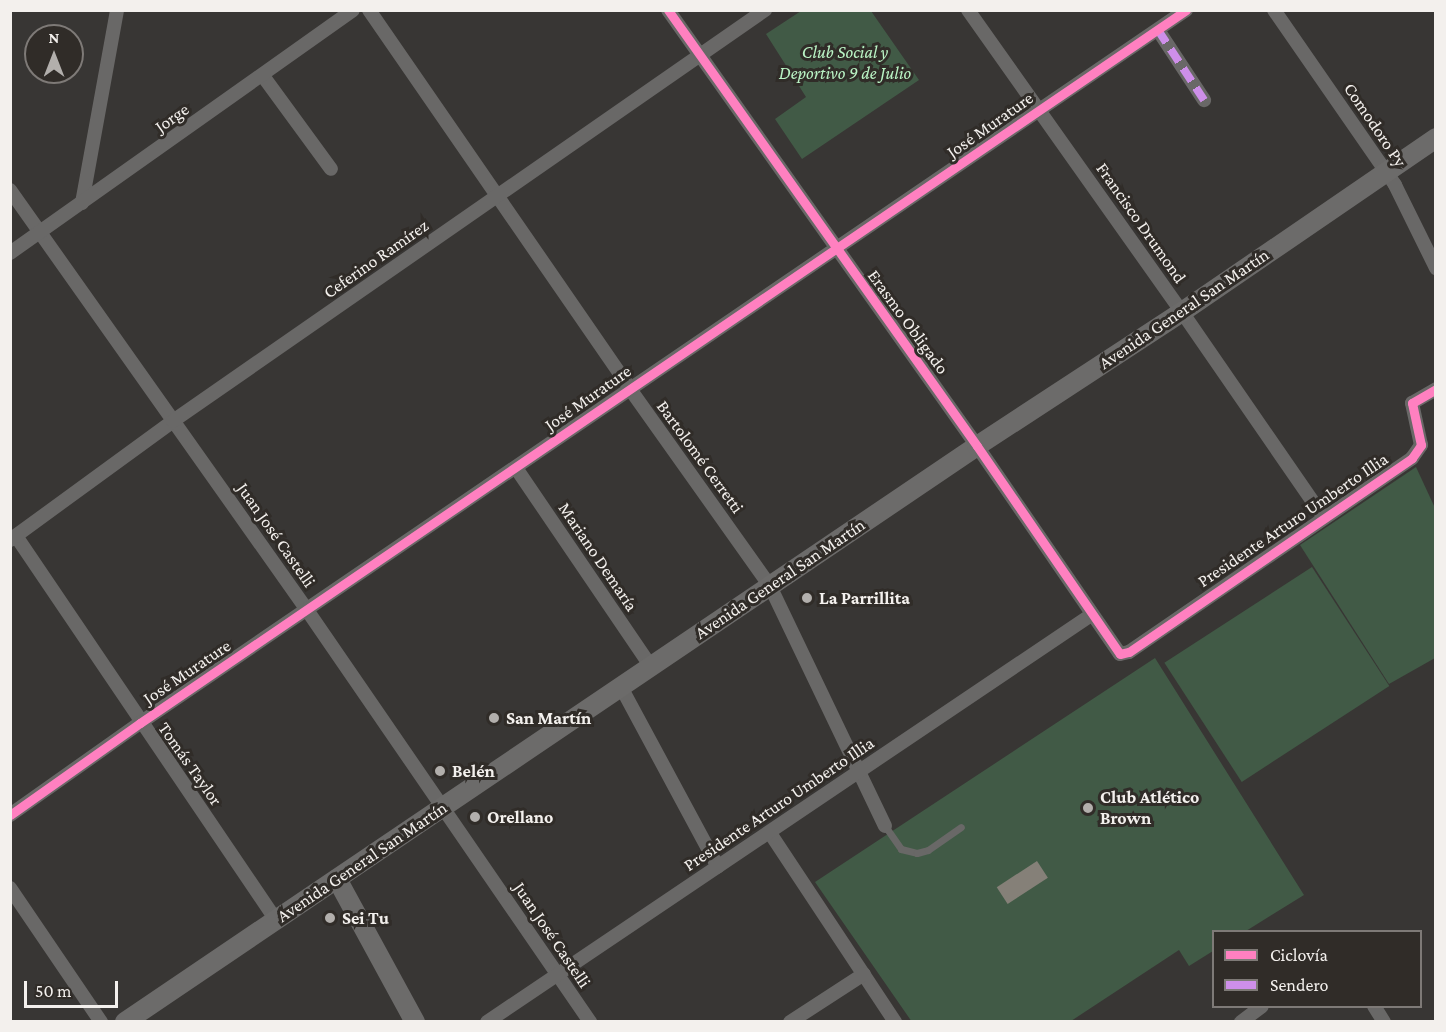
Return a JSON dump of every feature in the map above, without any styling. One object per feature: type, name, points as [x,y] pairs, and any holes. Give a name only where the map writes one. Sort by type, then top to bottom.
[{"type":"main road","name":"Avenida General San Martín","points":[[125,1022],[977,446],[1182,312],[1436,138]]},
{"type":"main road","points":[[338,879],[415,1022]]},
{"type":"street","points":[[82,203],[117,10]]},
{"type":"street","name":"Jorge","points":[[10,253],[354,10]]},
{"type":"street","name":"Bartolomé Cerretti","points":[[369,10],[499,195],[630,389],[770,586],[885,826]]},
{"type":"street","name":"Erasmo Obligado","points":[[668,10],[977,446],[1091,615],[1120,654]]},
{"type":"street","name":"Ceferino Ramírez","points":[[13,538],[173,422],[765,10]]},
{"type":"street","name":"Francisco Drumond","points":[[968,10],[1182,312],[1324,518]]},
{"type":"street","name":"José Murature","points":[[10,815],[140,723],[630,389],[837,251],[1186,10]]},
{"type":"street","name":"Comodoro Py","points":[[1274,10],[1386,171],[1436,268]]},
{"type":"street","points":[[1158,30],[1204,100]]},
{"type":"street","points":[[263,76],[331,169]]},
{"type":"street","name":"Juan José Castelli","points":[[10,190],[307,610],[590,1022]]},
{"type":"street","name":"Presidente Arturo Umberto Illia","points":[[1120,654],[1129,652],[1417,453],[1420,445],[1412,403],[1436,389]]},
{"type":"street","name":"Mariano Demaría","points":[[516,468],[651,667]]},
{"type":"street","name":"Tomás Taylor","points":[[13,538],[276,920]]},
{"type":"street","name":"Presidente Arturo Umberto Illia","points":[[487,1022],[1091,615]]},
{"type":"street","points":[[621,687],[718,867]]},
{"type":"street","points":[[770,832],[895,1022]]},
{"type":"street","points":[[10,888],[101,1022]]},
{"type":"street","points":[[790,1022],[864,974]]},
{"type":"street","points":[[1240,1022],[1259,1008]]},
{"type":"street","points":[[1375,1008],[1384,1022]]},
{"type":"lane","points":[[885,826],[901,849],[917,853],[928,850],[961,827]]},
{"type":"green space","name":"Club Social y Deportivo 9 de Julio","points":[[801,11],[871,11],[919,80],[802,159],[775,119],[806,97],[766,34]]},
{"type":"green space","points":[[1416,467],[1435,508],[1435,658],[1389,684],[1300,545]]},
{"type":"green space","points":[[1312,567],[1389,686],[1242,782],[1164,663]]},
{"type":"green space","name":"Club Atlético Brown","points":[[1155,658],[1304,895],[1248,930],[1212,930],[1212,952],[1189,966],[1179,950],[1071,1021],[912,1022],[815,882]]},
{"type":"building","points":[[1037,861],[1048,878],[1008,904],[997,887]]},
{"type":"marked path","points":[[1158,30],[1204,100]]},
{"type":"cycle path","points":[[668,10],[977,446],[1120,654],[1129,652],[1412,458],[1421,445],[1412,403],[1436,389]]},
{"type":"cycle path","points":[[10,815],[140,723],[1186,10]]},
{"type":"place","name":"La Parrillita","points":[[807,598]]},
{"type":"place","name":"San Martín","points":[[494,718]]},
{"type":"place","name":"Belén","points":[[440,771]]},
{"type":"place","name":"Club Atlético Brown","points":[[1088,808]]},
{"type":"place","name":"Orellano","points":[[475,817]]},
{"type":"place","name":"Sei Tu","points":[[330,918]]}]
